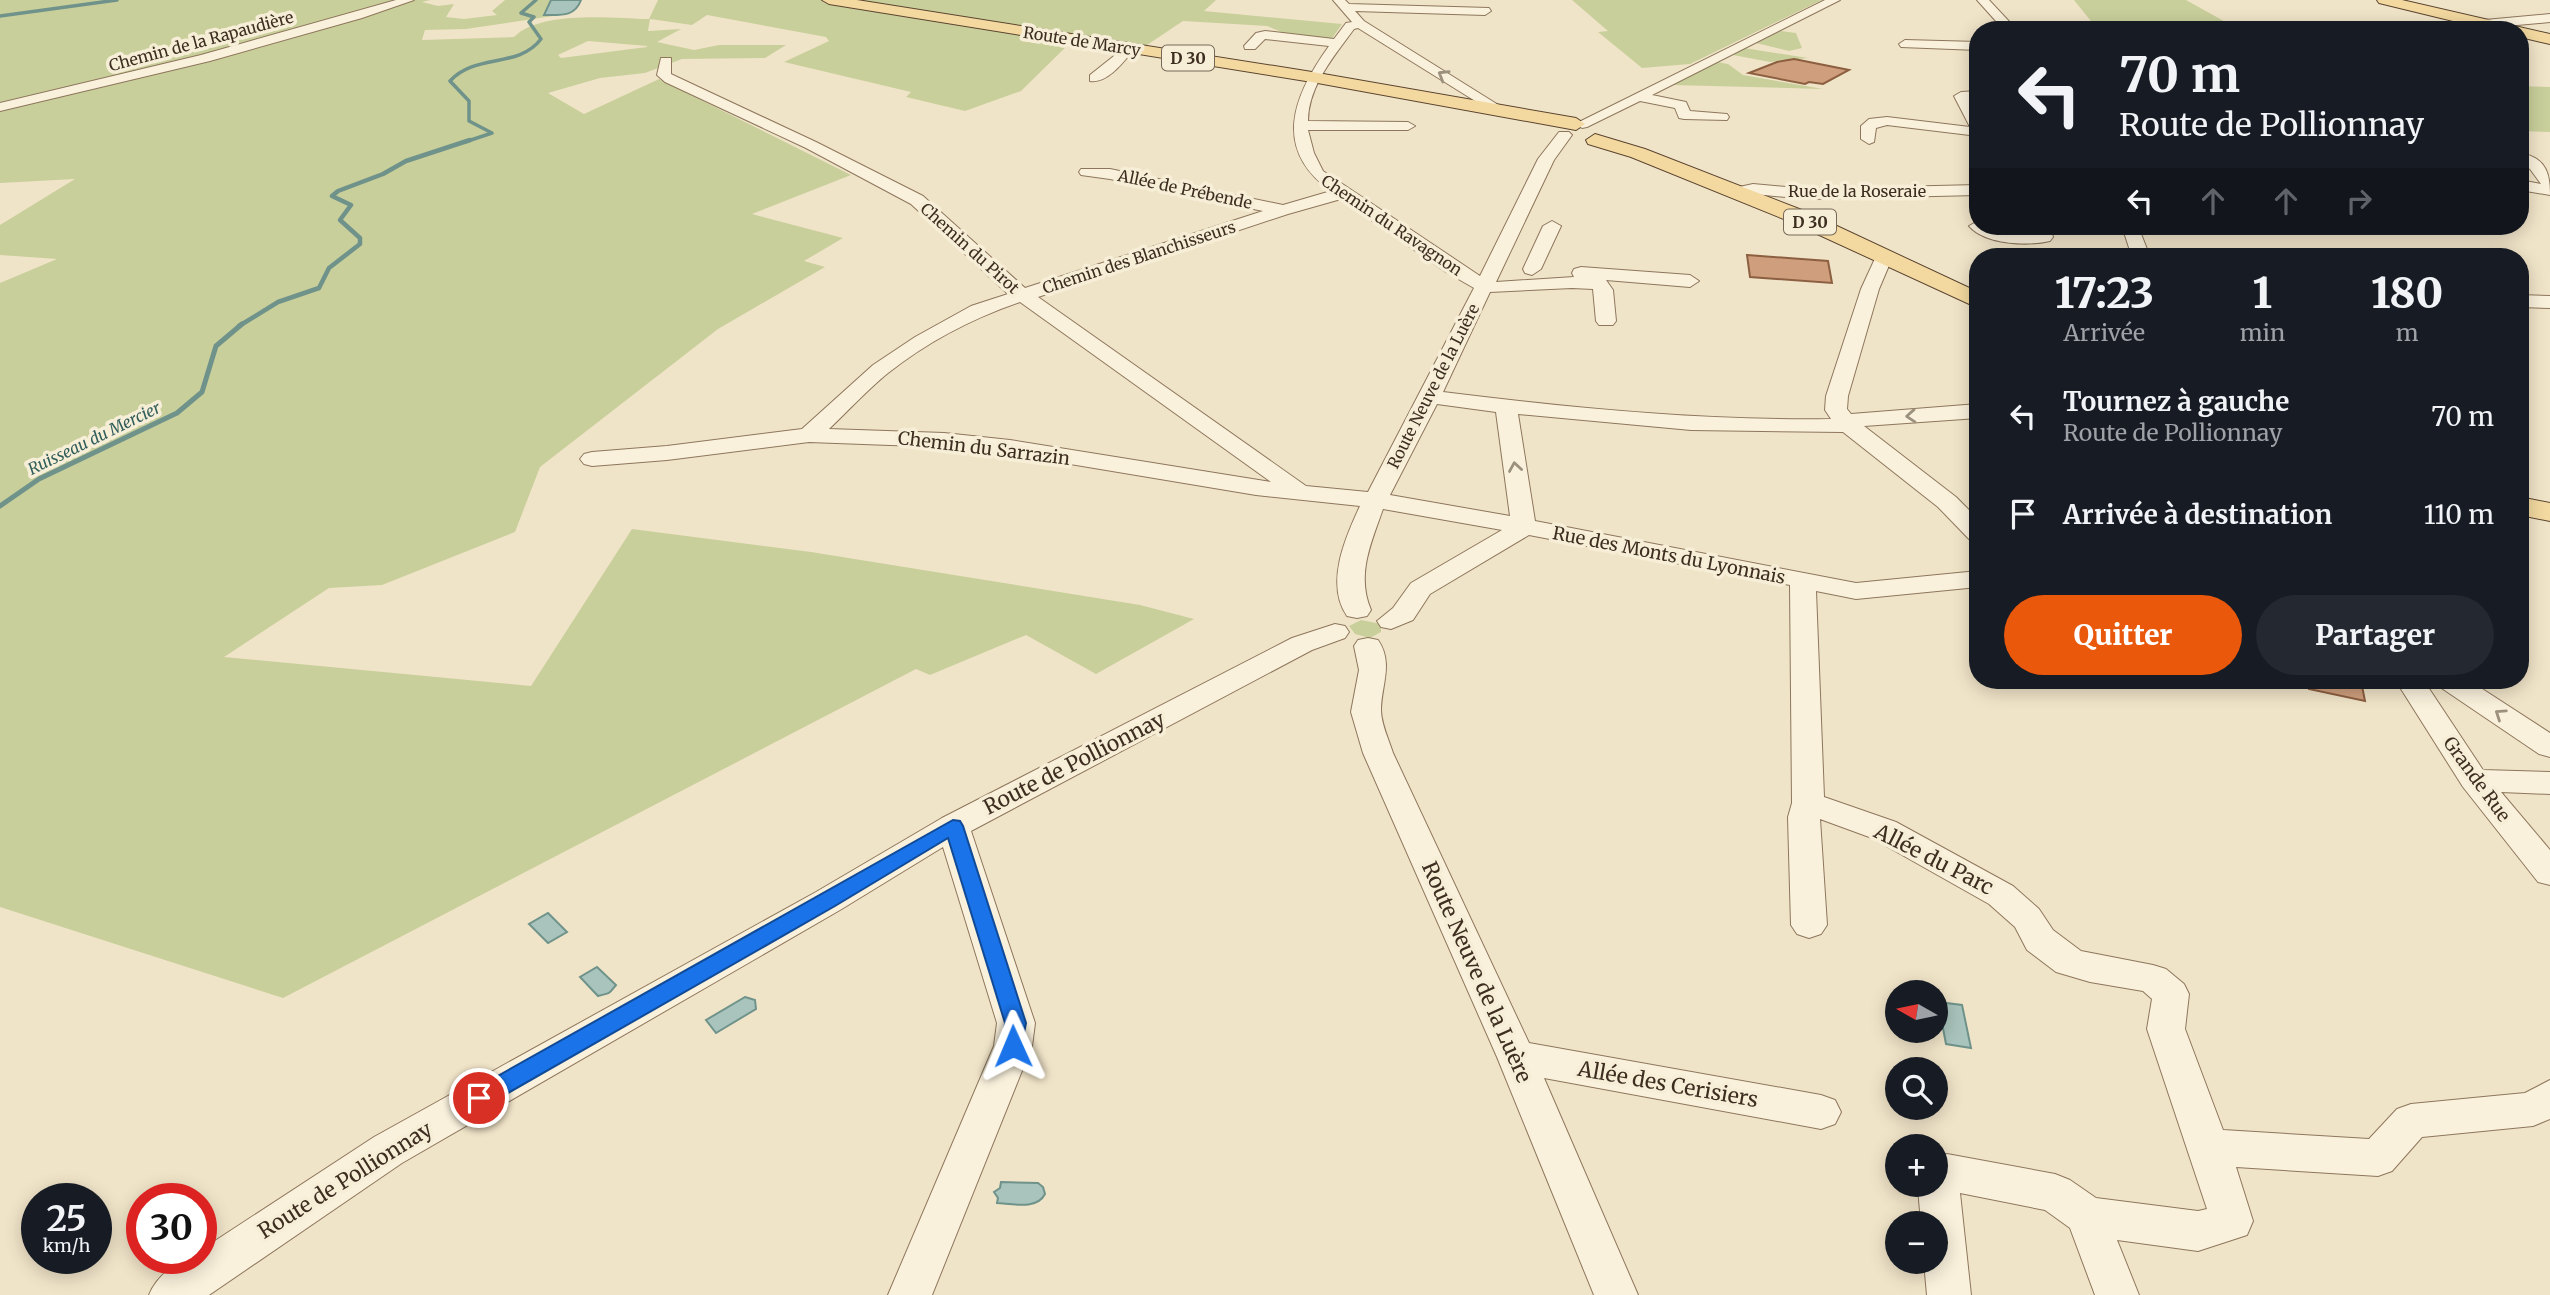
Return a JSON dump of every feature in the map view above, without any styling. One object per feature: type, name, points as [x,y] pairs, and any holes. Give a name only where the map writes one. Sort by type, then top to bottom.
[{"type":"main road","name":"Route de Marcy","points":[[829,0],[1501,111],[1584,132]]},
{"type":"main road","points":[[2384,0],[2472,21]]},
{"type":"main road","points":[[2529,34],[2550,39]]},
{"type":"main road","name":"D 30","points":[[1584,132],[1736,192],[1884,256],[1969,297]]},
{"type":"main road","points":[[2529,508],[2550,512]]},
{"type":"street","name":"Chemin de la Rapaudière","points":[[0,107],[158,72],[303,33],[408,0]]},
{"type":"street","points":[[1584,132],[1639,98],[1834,0]]},
{"type":"street","points":[[1983,0],[2003,21]]},
{"type":"street","points":[[1341,3],[1485,10]]},
{"type":"street","points":[[1341,3],[1360,24],[1501,111]]},
{"type":"street","points":[[2508,21],[2550,18]]},
{"type":"street","name":"Chemin du Ravagnon","points":[[1360,24],[1350,26],[1312,78],[1305,96],[1300,125],[1305,156],[1317,174],[1343,193],[1452,268],[1484,286]]},
{"type":"street","points":[[1250,46],[1260,36],[1337,43]]},
{"type":"street","points":[[1905,44],[1969,46]]},
{"type":"street","points":[[1095,78],[1105,72],[1129,48]]},
{"type":"street","name":"Chemin du Pirot","points":[[666,61],[664,75],[670,79],[811,145],[917,200],[1023,296],[1301,492]]},
{"type":"street","points":[[1969,96],[1961,96],[1969,112]]},
{"type":"street","points":[[1584,132],[1639,98],[1681,105],[1684,115],[1722,117]]},
{"type":"street","points":[[1869,139],[1868,126],[1874,122],[1969,129]]},
{"type":"street","points":[[1300,125],[1408,125]]},
{"type":"street","name":"Route Neuve de la Luère","points":[[1543,168],[1563,147],[1584,132]]},
{"type":"street","name":"Route Neuve de la Luère","points":[[1346,621],[1353,559],[1375,500],[1430,397],[1551,149],[1584,132]]},
{"type":"street","points":[[2529,162],[2536,166],[2550,187]]},
{"type":"street","name":"Allée de Prébende","points":[[1087,172],[1110,174],[1282,210]]},
{"type":"street","points":[[2529,186],[2550,187]]},
{"type":"street","name":"Rue de la Roseraie","points":[[1736,192],[1753,189],[1808,194],[1969,190]]},
{"type":"street","name":"Chemin des Blanchisseurs","points":[[809,435],[880,369],[922,341],[978,310],[1282,210],[1343,193]]},
{"type":"street","points":[[1532,269],[1552,226]]},
{"type":"street","points":[[2006,235],[2038,238],[2044,235]]},
{"type":"street","points":[[1884,256],[1870,289],[1837,396],[1836,410],[1846,423],[1947,502],[1969,523]]},
{"type":"street","points":[[1495,266],[1690,281]]},
{"type":"street","points":[[1484,286],[1501,288],[1572,282],[1599,284],[1604,290],[1606,321]]},
{"type":"street","points":[[2529,301],[2550,302]]},
{"type":"street","points":[[1430,397],[1681,424],[1741,427],[1846,423],[1969,412]]},
{"type":"street","points":[[1346,621],[1374,611],[1379,634],[1403,614],[1420,590],[1524,527],[1506,407]]},
{"type":"street","name":"Chemin du Sarrazin","points":[[592,459],[667,453],[809,435],[944,440],[1010,447],[1256,488],[1375,500]]},
{"type":"street","name":"Rue des Monts du Lyonnais","points":[[1375,500],[1630,545],[1803,583],[1856,591],[1969,580]]},
{"type":"street","points":[[1803,583],[1808,803],[1804,817],[1809,925]]},
{"type":"street","name":"Route de Pollionnay","points":[[171,1295],[388,1150],[828,901],[953,826],[1346,621]]},
{"type":"street","name":"Route Neuve de la Luère","points":[[1379,634],[1366,712],[1378,753],[1516,1056],[1616,1295]]},
{"type":"street","name":"Grande Rue","points":[[2415,689],[2474,780],[2550,873]]},
{"type":"street","points":[[2463,689],[2550,747]]},
{"type":"street","points":[[2474,780],[2550,783]]},
{"type":"street","name":"Allée du Parc","points":[[1808,803],[1884,830],[1980,882],[2001,895],[2027,918],[2040,940],[2070,962],[2153,979],[2171,994],[2166,1030],[2209,1147]]},
{"type":"street","points":[[910,1295],[1003,1072],[1013,1046],[1016,1023],[953,826]]},
{"type":"street","name":"Allée des Cerisiers","points":[[1516,1056],[1821,1112]]},
{"type":"street","points":[[1950,1295],[1939,1188],[1947,1172],[2055,1193],[2087,1216],[2198,1231],[2232,1221],[2209,1147],[2378,1158],[2411,1121],[2533,1109],[2550,1097]]},
{"type":"street","points":[[2087,1216],[2117,1295]]},
{"type":"green space","points":[[0,0],[430,0],[422,2],[438,6],[454,4],[446,17],[464,19],[497,15],[492,11],[505,0],[551,0],[545,15],[573,13],[466,29],[425,30],[422,40],[514,37],[526,28],[559,19],[649,19],[658,0],[1216,0],[1204,11],[1342,24],[1331,40],[1289,35],[1267,26],[1183,21],[1144,47],[1076,37],[1021,91],[965,111],[906,97],[911,92],[784,62],[829,41],[826,37],[707,15],[692,25],[650,19],[648,31],[681,29],[657,42],[694,50],[719,45],[786,45],[765,58],[682,59],[645,73],[600,78],[548,93],[584,114],[659,79],[851,175],[752,214],[843,238],[804,261],[825,267],[718,329],[540,467],[515,532],[382,585],[329,588],[224,657],[531,686],[632,529],[811,552],[1140,605],[1194,619],[1096,674],[1026,635],[930,675],[916,669],[283,998],[0,907],[0,283],[57,259],[0,255],[0,225],[75,179],[0,183]],"holes":[[[588,41],[647,46],[561,58],[558,55]]]},
{"type":"green space","points":[[1572,0],[1822,0],[1690,64],[1642,68],[1598,32],[1608,31]]},
{"type":"green space","points":[[2074,0],[2186,0],[2224,21],[2091,21]]},
{"type":"green space","points":[[1781,31],[1796,33],[1802,48],[1789,51],[1756,43]]},
{"type":"green space","points":[[1744,48],[1808,58],[1770,62],[1733,55]]},
{"type":"green space","points":[[1717,62],[1728,64],[1743,75],[1823,89],[1672,85]]},
{"type":"green space","points":[[2529,86],[2550,87],[2550,132],[2529,131]]},
{"type":"green space","points":[[1361,620],[1381,624],[1381,632],[1370,638],[1355,634],[1349,626]]},
{"type":"water","points":[[551,0],[581,0],[571,12],[544,15]]},
{"type":"water","points":[[548,913],[567,932],[548,943],[529,924]]},
{"type":"water","points":[[597,967],[616,985],[608,993],[598,996],[580,977]]},
{"type":"water","points":[[745,997],[755,1000],[756,1009],[716,1033],[706,1020]]},
{"type":"water","points":[[1948,1003],[1962,1005],[1971,1048],[1946,1044]]},
{"type":"water","points":[[1001,1182],[1038,1183],[1045,1194],[1031,1204],[997,1203],[998,1198],[994,1192],[1000,1188]]},
{"type":"building","points":[[1794,59],[1849,70],[1823,84],[1805,84],[1749,73],[1777,62]]},
{"type":"building","points":[[1747,255],[1828,261],[1832,283],[1750,277]]},
{"type":"building","points":[[2309,689],[2363,689],[2365,701]]},
{"type":"waterway","points":[[0,16],[117,0]]},
{"type":"waterway","name":"Ruisseau du Mercier","points":[[465,142],[492,133],[469,121],[469,101],[450,81],[460,72],[472,67],[509,58],[532,48],[541,39],[529,22],[534,17],[521,13],[536,0]]},
{"type":"waterway","name":"Ruisseau du Mercier","points":[[241,325],[278,302],[319,288],[329,268],[360,244],[360,238],[340,220],[351,205],[332,196],[338,191],[383,174],[406,161],[470,140]]},
{"type":"waterway","name":"Ruisseau du Mercier","points":[[0,506],[39,479],[177,413],[202,392],[216,346],[241,325]]},
{"type":"route","points":[[479,1098],[828,901],[953,826],[1016,1023],[1013,1046]]}]
